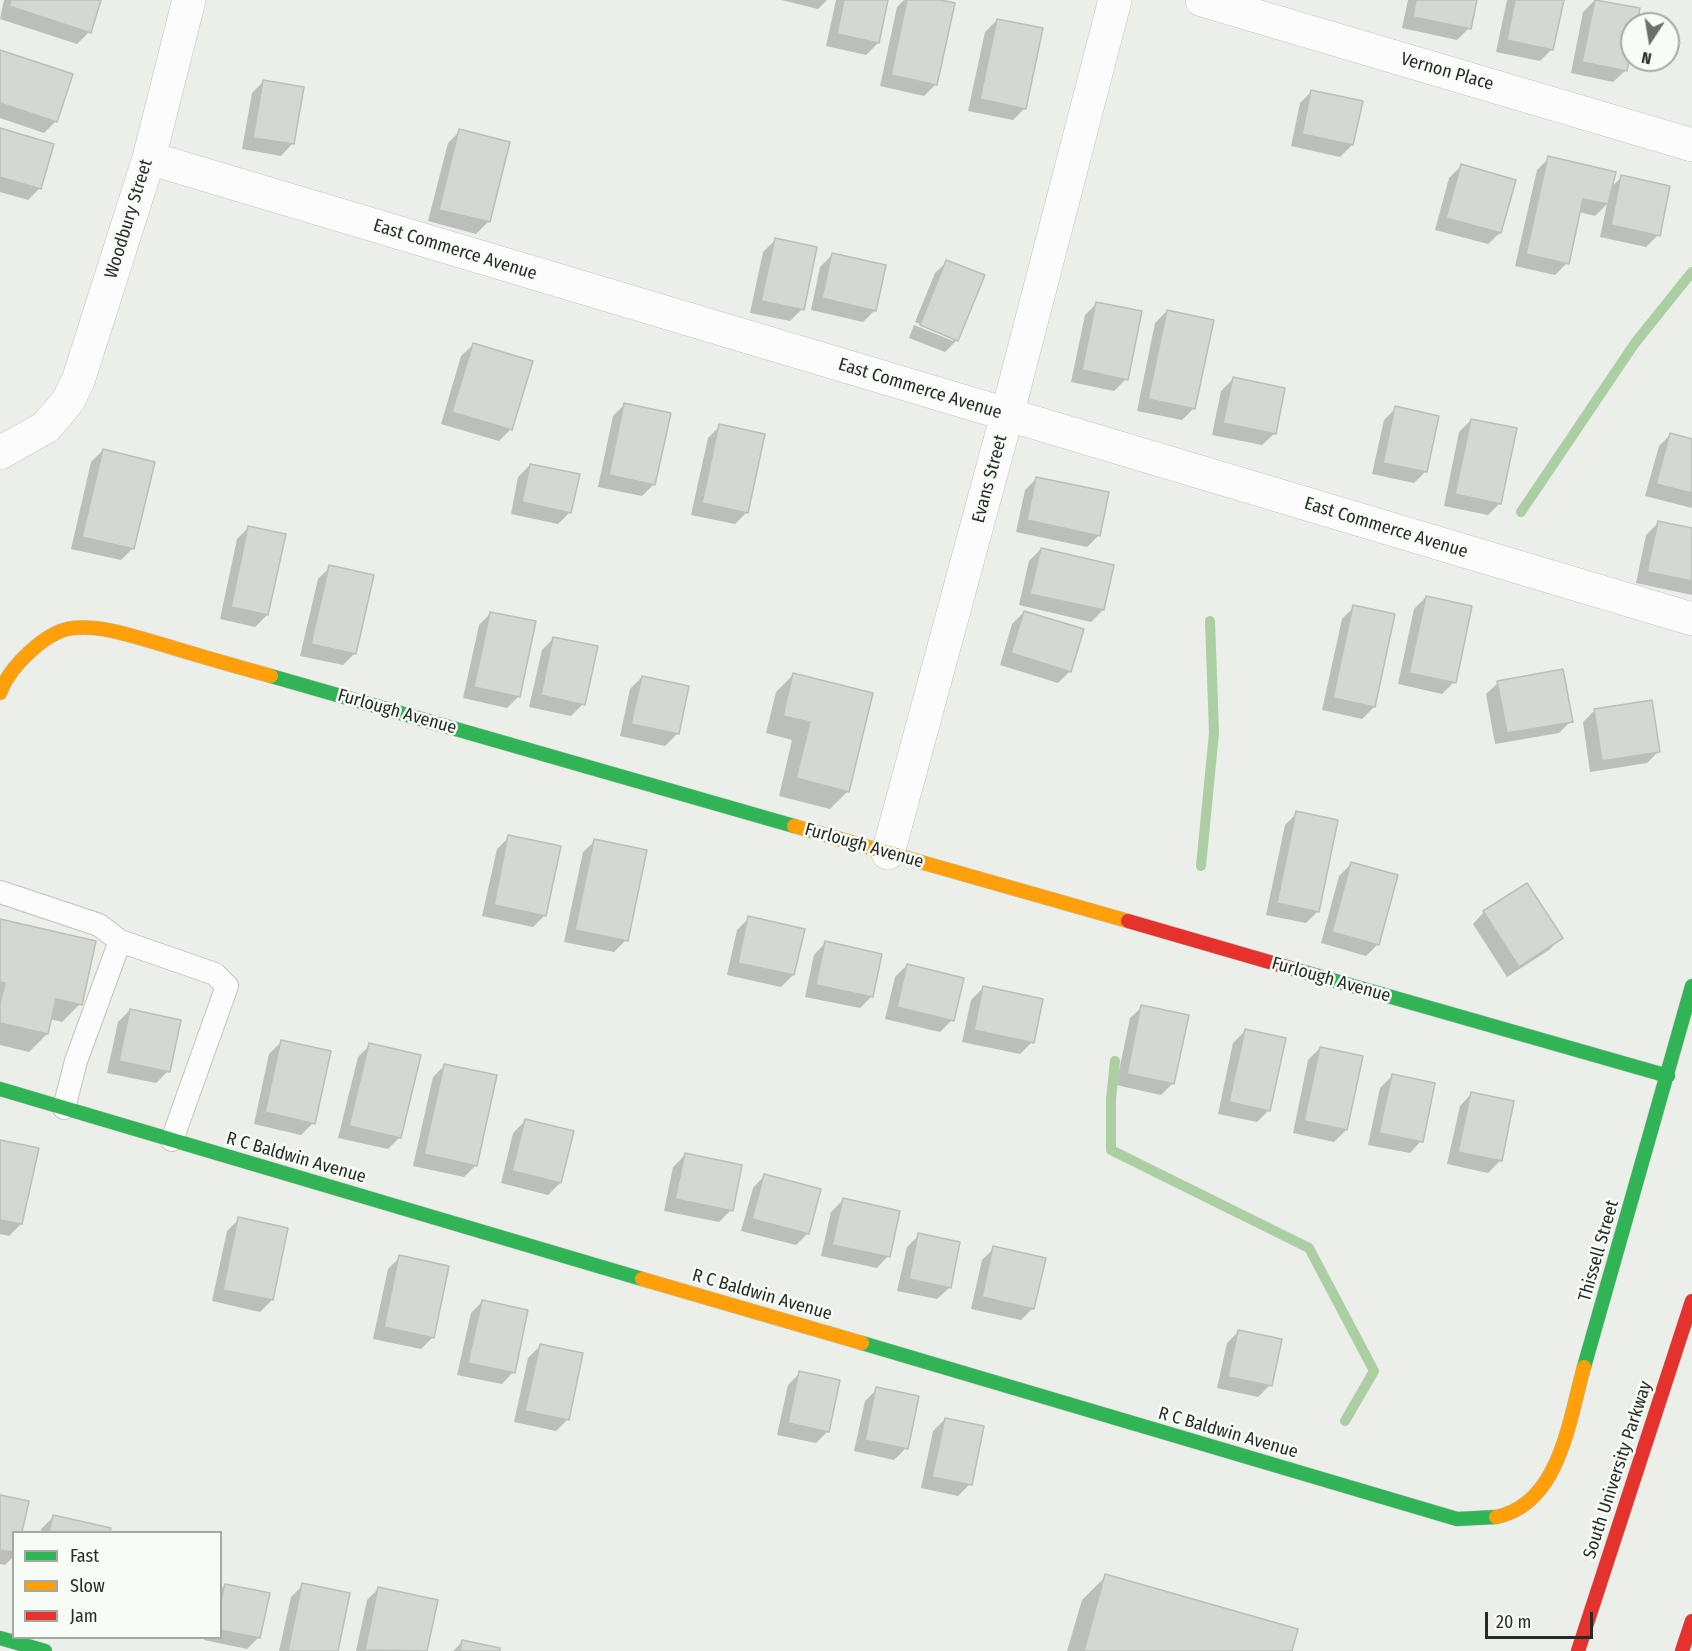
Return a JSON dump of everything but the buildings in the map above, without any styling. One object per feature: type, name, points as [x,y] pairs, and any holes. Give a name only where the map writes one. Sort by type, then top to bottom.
[{"type":"street","name":"Woodbury Street","points":[[0,453],[46,427],[68,400],[78,381],[148,158],[189,0]]},
{"type":"street","name":"Evans Street","points":[[888,853],[1007,415],[1115,0]]},
{"type":"street","name":"Vernon Place","points":[[1202,0],[1692,145]]},
{"type":"street","name":"East Commerce Avenue","points":[[148,158],[1692,619]]},
{"type":"street","name":"Furlough Avenue","points":[[0,693],[25,656],[58,631],[72,628],[110,630],[1668,1076]]},
{"type":"street","name":"Thissell Street","points":[[1515,1513],[1539,1492],[1557,1464],[1692,986]]},
{"type":"street","name":"R C Baldwin Avenue","points":[[0,1089],[1457,1520],[1488,1520],[1515,1513]]},
{"type":"street","name":"South University Parkway","points":[[1578,1651],[1692,1301]]},
{"type":"street","points":[[1682,1651],[1692,1621]]},
{"type":"street","points":[[0,1638],[45,1651]]},
{"type":"lane","points":[[0,892],[99,925],[120,941],[216,974],[227,986],[172,1140]]},
{"type":"lane","points":[[64,1108],[76,1061],[120,941]]},
{"type":"waterway","points":[[1521,512],[1635,343],[1692,272]]},
{"type":"waterway","points":[[1201,866],[1214,733],[1210,621]]},
{"type":"waterway","points":[[1115,1061],[1111,1099],[1111,1150],[1309,1248],[1374,1371],[1345,1421]]},
{"type":"traffic: fast","points":[[271,676],[794,826]]},
{"type":"traffic: fast","points":[[1290,968],[1668,1076]]},
{"type":"traffic: fast","points":[[1584,1367],[1692,986]]},
{"type":"traffic: fast","points":[[0,1089],[642,1279]]},
{"type":"traffic: fast","points":[[862,1343],[1457,1519],[1496,1517]]},
{"type":"traffic: fast","points":[[0,1638],[45,1651]]},
{"type":"traffic: slow","points":[[0,693],[11,672],[40,643],[51,636],[73,628],[96,628],[119,632],[271,676]]},
{"type":"traffic: slow","points":[[794,826],[1128,921]]},
{"type":"traffic: slow","points":[[642,1279],[862,1343]]},
{"type":"traffic: slow","points":[[1496,1517],[1518,1509],[1535,1496],[1548,1478],[1566,1434],[1584,1367]]},
{"type":"traffic: jam","points":[[1128,921],[1290,968]]},
{"type":"traffic: jam","points":[[1578,1651],[1692,1301]]},
{"type":"traffic: jam","points":[[1682,1651],[1692,1621]]}]
